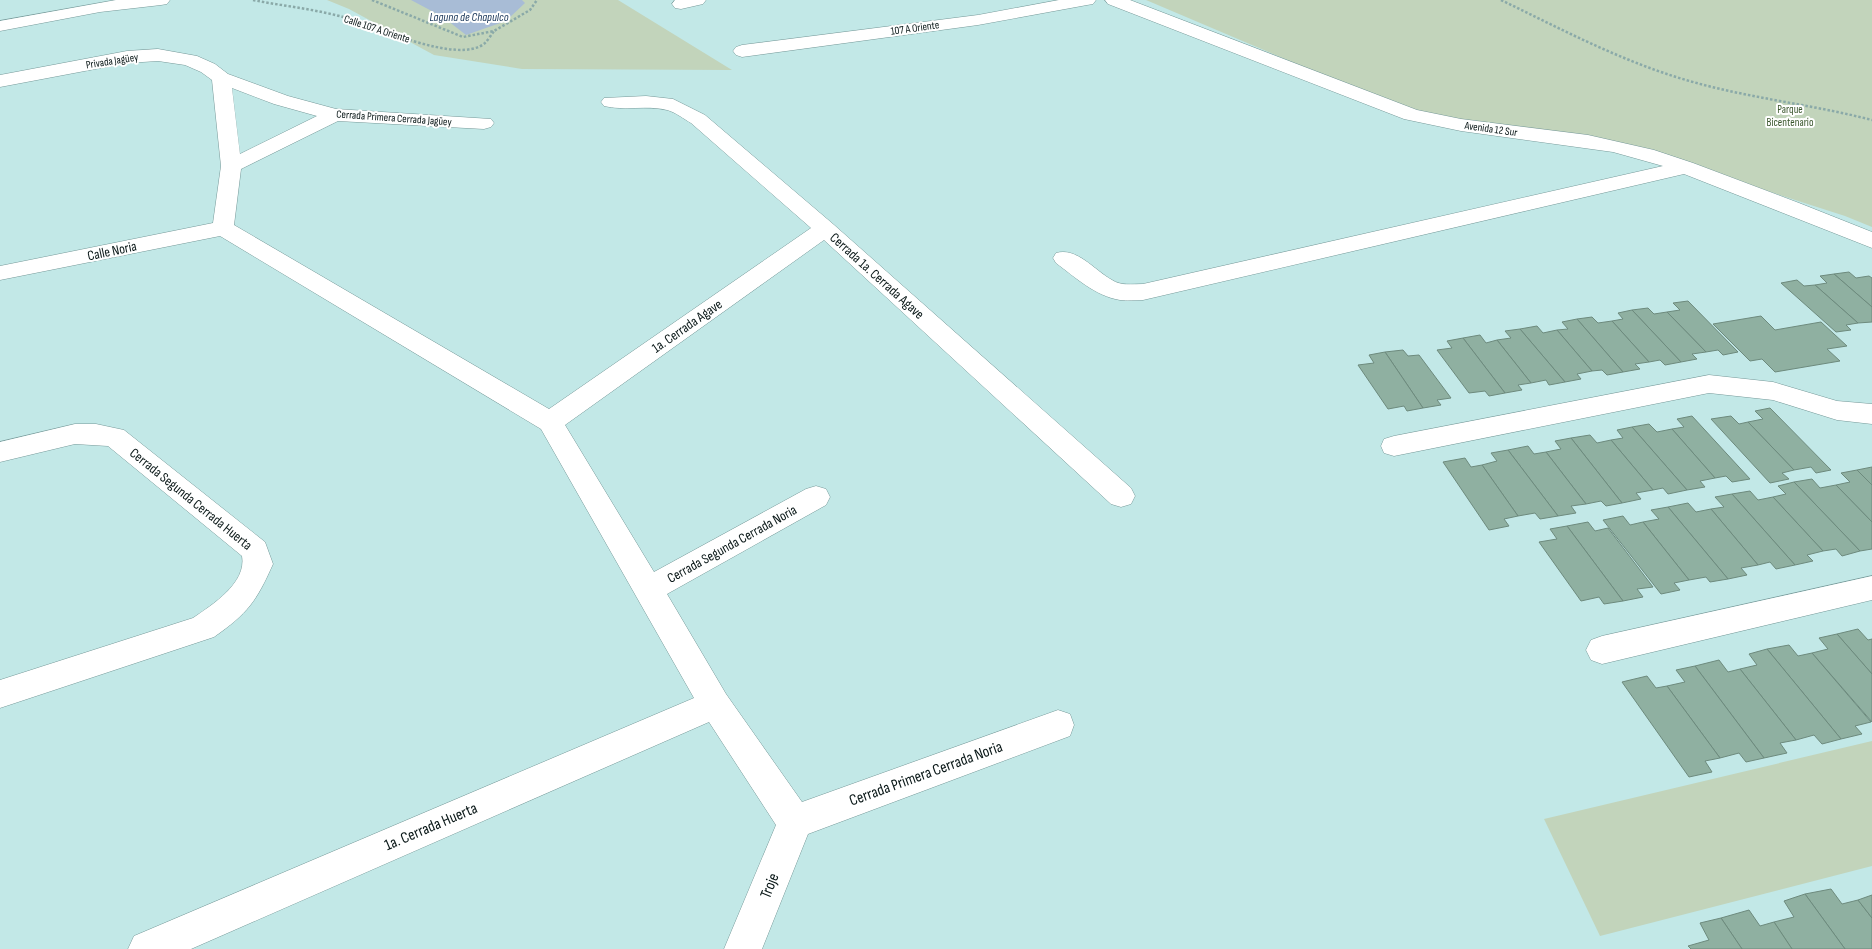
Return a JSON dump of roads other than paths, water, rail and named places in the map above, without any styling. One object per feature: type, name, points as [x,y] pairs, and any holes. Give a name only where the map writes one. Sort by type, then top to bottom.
[{"type":"street","points":[[0,26],[99,4],[161,0]]},
{"type":"street","name":"107 A Oriente","points":[[742,51],[978,20],[1087,0]]},
{"type":"street","name":"Avenida 12 Sur","points":[[1114,0],[1412,115],[1452,124],[1612,146],[1642,153],[1686,167],[1840,226],[1872,241]]},
{"type":"street","name":"Privada Jagüey","points":[[0,81],[127,58],[158,55],[190,60],[208,68],[220,78]]},
{"type":"street","points":[[220,78],[231,166],[223,228],[550,422],[715,704],[795,822]]},
{"type":"street","name":"Cerrada Primera Cerrada Jagüey","points":[[220,78],[281,100],[335,115],[484,123]]},
{"type":"street","name":"Cerrada 1a. Cerrada Agave","points":[[611,102],[646,102],[673,106],[698,118],[825,229],[1121,496]]},
{"type":"street","points":[[231,166],[335,115]]},
{"type":"street","points":[[1064,258],[1104,286],[1120,292],[1143,292],[1686,167]]},
{"type":"street","name":"Calle Noria","points":[[0,273],[223,228]]},
{"type":"street","name":"1a. Cerrada Agave","points":[[550,422],[825,229]]},
{"type":"street","points":[[1394,446],[1709,384],[1754,388],[1781,393],[1852,414],[1872,414]]},
{"type":"street","name":"Cerrada Segunda Cerrada Huerta","points":[[0,452],[76,434],[96,434],[115,437],[255,550],[258,564],[246,590],[226,612],[203,628],[0,694]]},
{"type":"street","name":"Cerrada Segunda Cerrada Noria","points":[[648,590],[816,497]]},
{"type":"street","points":[[1602,650],[1872,588]]},
{"type":"street","name":"1a. Cerrada Huerta","points":[[147,949],[715,704]]},
{"type":"street","name":"Cerrada Primera Cerrada Noria","points":[[795,822],[1058,725]]},
{"type":"street","name":"Troje","points":[[743,949],[795,822]]},
{"type":"water","name":"Laguna de Chapulco","points":[[411,0],[522,0],[525,3],[506,21],[466,35],[443,17]]},
{"type":"park label","name":"Parque Bicentenario","points":[[1790,115]]}]
